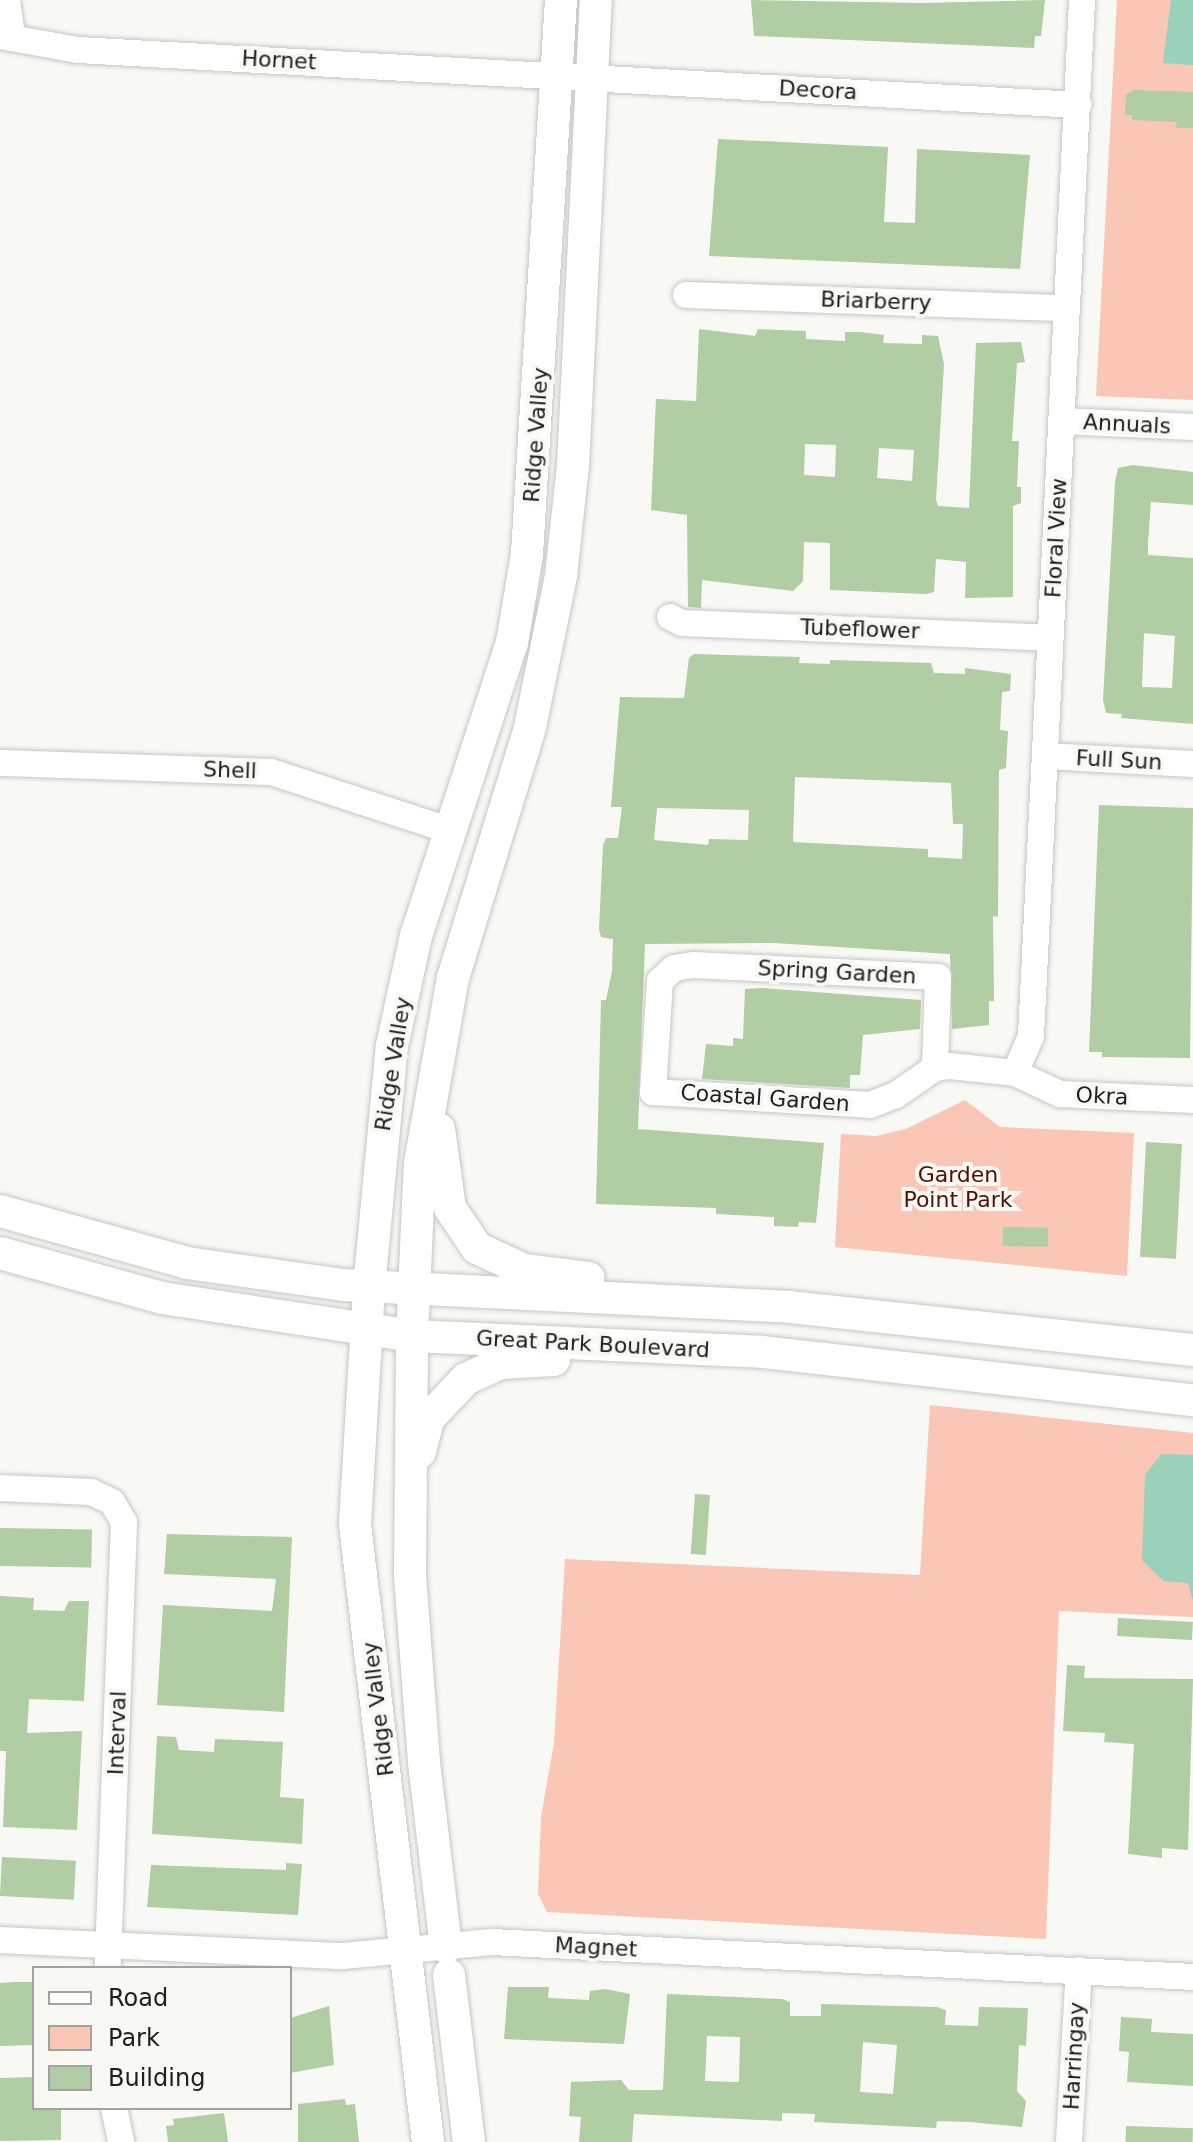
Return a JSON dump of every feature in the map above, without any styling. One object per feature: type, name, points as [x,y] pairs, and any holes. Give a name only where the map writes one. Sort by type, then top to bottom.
[{"type":"main road","name":"Ridge Valley","points":[[428,2142],[355,1524],[366,1329],[392,1046],[416,936],[512,643],[535,464],[561,0]]},
{"type":"main road","name":"Ridge Valley","points":[[469,2142],[424,1762],[410,1523],[412,1336],[420,1163],[453,978],[530,727],[561,576],[573,466],[596,0]]},
{"type":"main road","points":[[437,1059],[440,1161],[457,1223],[477,1248],[524,1270],[655,1283],[790,1307]]},
{"type":"main road","name":"Great Park Boulevard","points":[[0,1211],[187,1263],[369,1288],[790,1307],[1193,1350]]},
{"type":"main road","name":"Great Park Boulevard","points":[[0,1253],[162,1298],[412,1336],[762,1352],[1193,1400]]},
{"type":"main road","points":[[410,1523],[428,1419],[455,1387],[489,1366],[526,1360],[850,1362]]},
{"type":"street","points":[[6,36],[7,0]]},
{"type":"street","name":"Floral View","points":[[1015,1073],[1031,1036],[1082,0]]},
{"type":"street","name":"Hornet","points":[[6,36],[78,50],[558,74]]},
{"type":"street","name":"Decora","points":[[558,74],[1078,105]]},
{"type":"street","name":"Briarberry","points":[[686,295],[1067,308]]},
{"type":"street","name":"Annuals","points":[[1062,421],[1193,427]]},
{"type":"street","points":[[535,464],[573,466]]},
{"type":"street","name":"Tubeflower","points":[[670,617],[682,623],[1051,638]]},
{"type":"street","name":"Full Sun","points":[[1045,756],[1193,764]]},
{"type":"street","name":"Shell","points":[[0,763],[271,772],[451,831]]},
{"type":"street","name":"Coastal Garden","points":[[693,965],[674,968],[660,981],[653,1092],[870,1105],[896,1095],[935,1068]]},
{"type":"street","name":"Spring Garden","points":[[693,965],[938,977],[935,1068]]},
{"type":"street","points":[[935,1068],[1015,1073]]},
{"type":"street","name":"Okra","points":[[1015,1073],[1060,1094],[1193,1100]]},
{"type":"street","name":"Interval","points":[[0,1488],[91,1492],[112,1502],[127,1539],[108,1957]]},
{"type":"street","name":"Magnet","points":[[0,1940],[108,1957],[343,1956],[404,1950],[448,1961],[491,1942],[1193,1977]]},
{"type":"street","name":"Harringay","points":[[1069,2142],[1079,1970]]},
{"type":"street","points":[[114,2110],[121,2142]]},
{"type":"green space","points":[[1117,0],[1193,0],[1193,400],[1096,396]]},
{"type":"green space","name":"Garden Point Park","points":[[965,1100],[1000,1127],[1134,1133],[1127,1276],[835,1247],[841,1134],[876,1136],[906,1129]]},
{"type":"green space","points":[[930,1405],[1193,1433],[1193,1617],[1059,1611],[1046,1939],[547,1912],[538,1894],[541,1817],[554,1743],[565,1559],[920,1575]]},
{"type":"shaded area","points":[[1171,0],[1193,0],[1193,65],[1163,63]]},
{"type":"shaded area","points":[[1161,1454],[1193,1455],[1193,1601],[1188,1583],[1163,1581],[1142,1560],[1145,1475]]},
{"type":"building","points":[[751,0],[922,3],[1045,0],[1041,36],[1035,36],[1034,48],[754,36]]},
{"type":"building","points":[[1134,90],[1193,92],[1193,128],[1176,128],[1177,122],[1132,120],[1132,115],[1125,115],[1126,94]]},
{"type":"building","points":[[718,139],[888,147],[884,222],[915,223],[917,149],[1030,155],[1020,269],[709,256]]},
{"type":"building","points":[[699,329],[755,336],[758,329],[806,331],[806,339],[845,341],[845,332],[860,332],[884,335],[883,343],[922,344],[922,335],[938,336],[944,364],[936,500],[938,506],[969,508],[976,343],[1021,342],[1025,362],[1017,363],[1012,441],[1019,441],[1017,487],[1021,487],[1021,503],[1013,506],[1013,597],[965,598],[966,562],[936,559],[934,592],[830,590],[830,543],[804,542],[803,581],[793,591],[702,580],[701,608],[688,607],[687,515],[651,510],[656,399],[696,401]],"holes":[[[805,444],[836,445],[835,477],[804,475]],[[879,448],[914,450],[912,481],[877,478]]]},
{"type":"building","points":[[1133,465],[1193,472],[1193,505],[1151,502],[1148,555],[1193,558],[1193,724],[1121,718],[1122,714],[1106,713],[1103,700],[1118,468]],"holes":[[[1144,633],[1175,636],[1172,688],[1142,687]]]},
{"type":"building","points":[[694,654],[800,657],[799,663],[830,664],[830,660],[931,663],[934,673],[965,674],[965,668],[1011,674],[1010,691],[1002,692],[1000,730],[1008,731],[1006,768],[999,770],[998,917],[993,916],[994,1001],[989,1001],[989,1025],[952,1029],[950,954],[774,943],[645,944],[638,1129],[824,1143],[816,1223],[799,1222],[798,1227],[774,1226],[774,1217],[716,1214],[716,1208],[596,1204],[601,1000],[606,1000],[612,971],[613,939],[601,937],[599,929],[603,845],[606,838],[618,838],[622,807],[611,807],[620,697],[684,698],[689,658]],"holes":[[[795,777],[951,783],[953,824],[963,824],[962,859],[928,857],[928,849],[793,842]],[[657,808],[749,810],[748,840],[709,839],[708,845],[654,840]]]},
{"type":"building","points":[[1099,805],[1193,808],[1190,1058],[1102,1057],[1102,1052],[1089,1052]]},
{"type":"building","points":[[745,989],[921,1000],[920,1029],[863,1035],[860,1075],[850,1075],[850,1088],[702,1079],[706,1044],[733,1046],[733,1038],[743,1039]]},
{"type":"building","points":[[1146,1142],[1182,1144],[1176,1259],[1140,1257]]},
{"type":"building","points":[[1003,1227],[1048,1228],[1048,1247],[1003,1246]]},
{"type":"building","points":[[695,1494],[710,1495],[706,1555],[691,1554]]},
{"type":"building","points":[[0,1528],[92,1530],[91,1568],[0,1566]]},
{"type":"building","points":[[167,1534],[292,1537],[284,1712],[157,1705],[163,1605],[272,1611],[276,1579],[164,1574]]},
{"type":"building","points":[[0,1596],[34,1598],[33,1610],[64,1611],[69,1601],[89,1601],[84,1701],[29,1699],[27,1733],[82,1731],[77,1830],[3,1827],[6,1751],[0,1751]]},
{"type":"building","points":[[1118,1618],[1193,1622],[1192,1640],[1117,1636]]},
{"type":"building","points":[[1067,1665],[1085,1666],[1084,1678],[1193,1679],[1188,1850],[1162,1848],[1162,1858],[1128,1854],[1134,1744],[1104,1742],[1105,1733],[1063,1731]]},
{"type":"building","points":[[157,1736],[176,1737],[179,1750],[214,1752],[215,1739],[283,1742],[280,1797],[304,1799],[302,1844],[152,1834]]},
{"type":"building","points":[[2,1857],[76,1861],[74,1900],[0,1896]]},
{"type":"building","points":[[286,1863],[302,1864],[298,1915],[147,1907],[151,1865],[286,1870]]},
{"type":"building","points":[[32,1982],[32,2045],[0,2046],[0,1983]]},
{"type":"building","points":[[508,1987],[549,1987],[548,1998],[589,2000],[590,1991],[605,1989],[630,1994],[624,2044],[504,2039]]},
{"type":"building","points":[[667,1994],[782,1999],[790,2002],[790,2016],[821,2016],[821,2004],[937,2007],[946,2010],[945,2025],[978,2026],[979,2007],[1028,2008],[1026,2046],[1019,2045],[1017,2091],[1026,2101],[1022,2127],[937,2121],[936,2128],[814,2122],[815,2114],[782,2113],[782,2121],[634,2114],[632,2142],[579,2142],[581,2117],[569,2116],[571,2082],[621,2080],[629,2090],[663,2090]],"holes":[[[707,2036],[740,2037],[739,2082],[705,2081]],[[863,2042],[897,2045],[893,2094],[860,2092]]]},
{"type":"building","points":[[329,2006],[334,2065],[292,2073],[292,2017]]},
{"type":"building","points":[[1121,2017],[1152,2019],[1151,2032],[1193,2034],[1193,2086],[1127,2082],[1129,2052],[1119,2051]]},
{"type":"building","points":[[32,2077],[32,2110],[61,2110],[61,2140],[0,2141],[0,2078]]},
{"type":"building","points":[[345,2099],[346,2105],[355,2104],[359,2142],[298,2142],[298,2104]]},
{"type":"building","points":[[224,2113],[228,2142],[168,2142],[166,2126],[174,2125],[173,2119]]},
{"type":"building","points":[[1126,2126],[1193,2128],[1192,2142],[1125,2142]]}]
